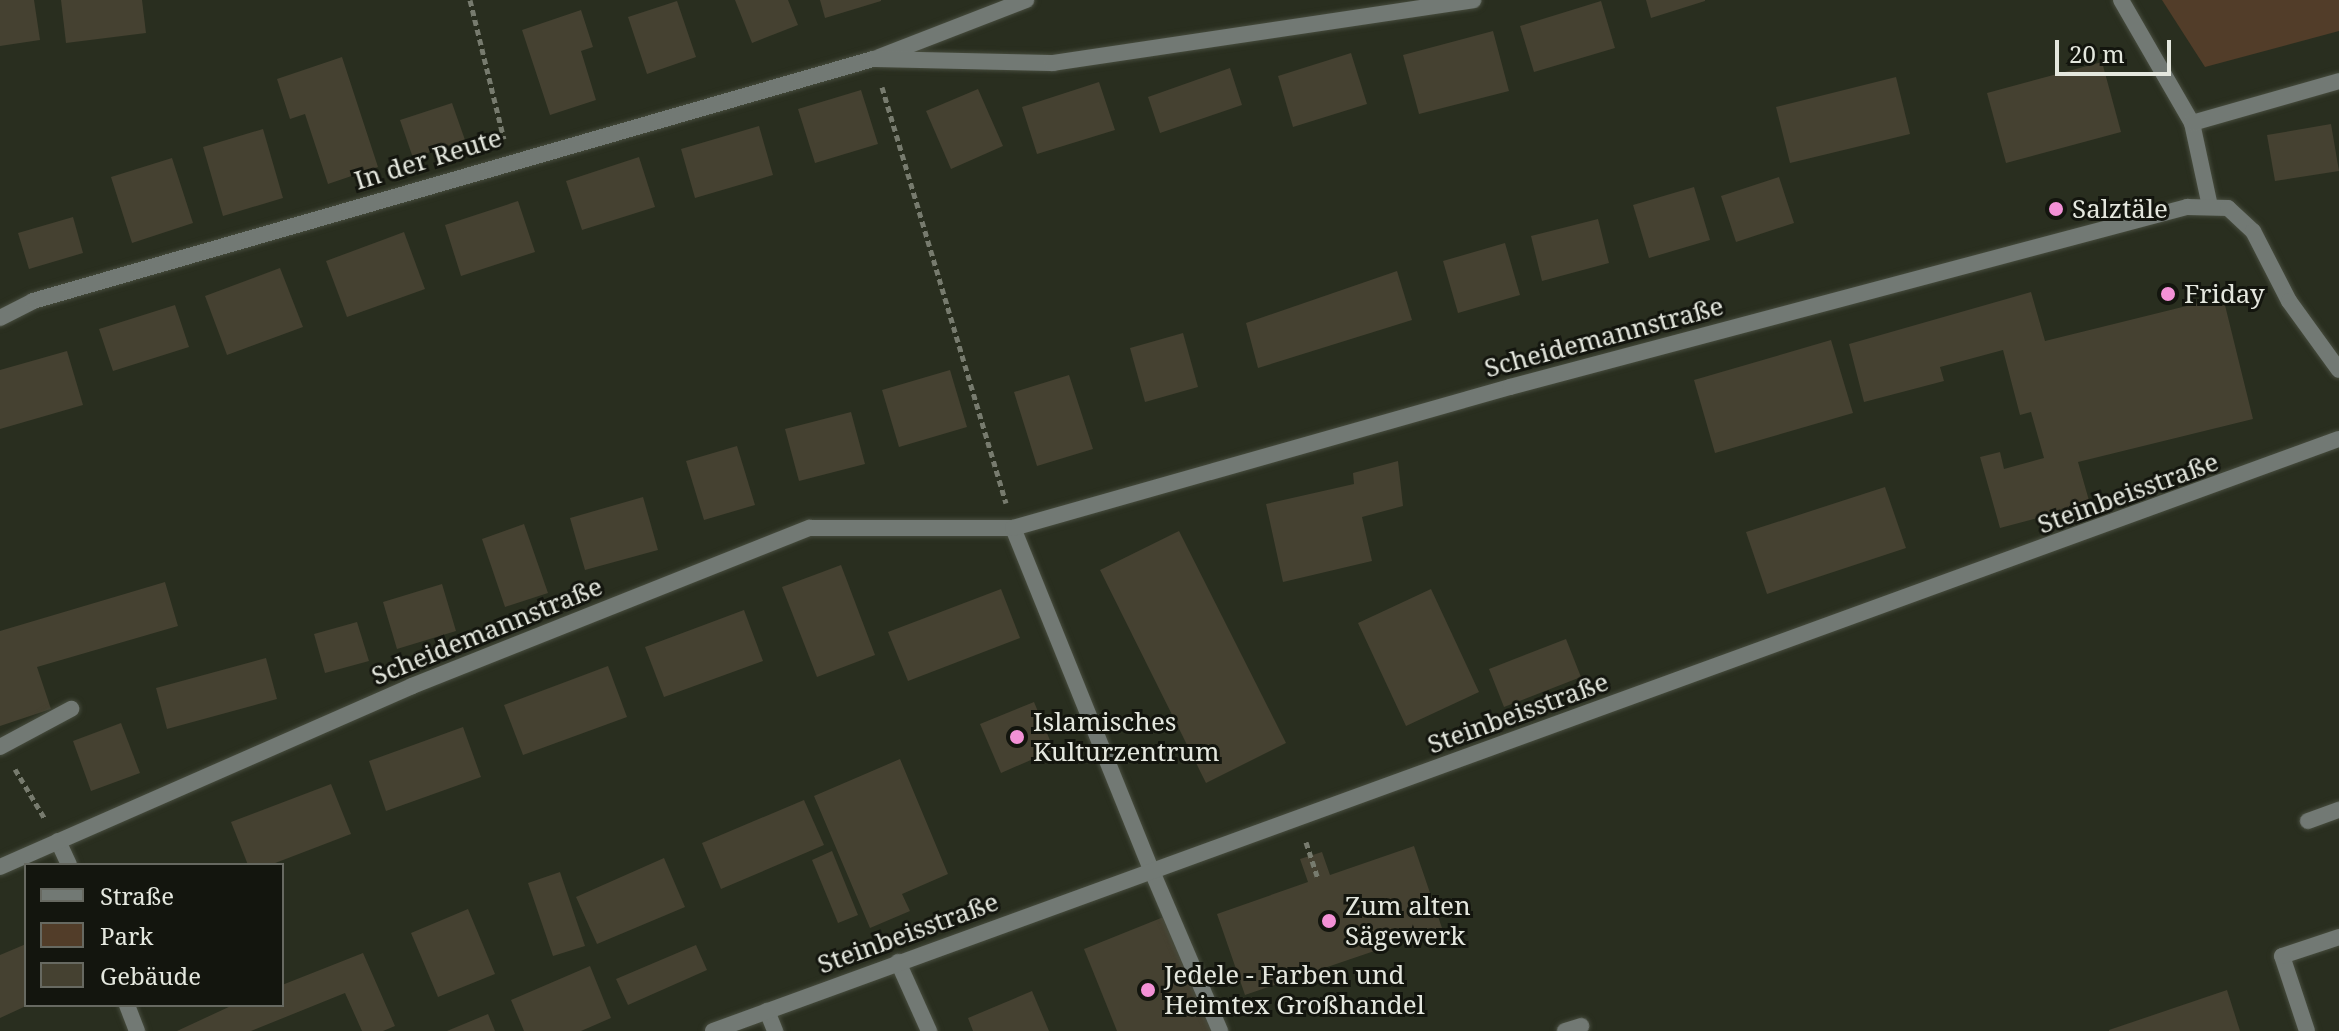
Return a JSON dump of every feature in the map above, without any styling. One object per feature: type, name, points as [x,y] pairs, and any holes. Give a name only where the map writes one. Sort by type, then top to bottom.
[{"type":"street","name":"In der Reute","points":[[0,318],[33,301],[509,160],[873,59],[1026,0]]},
{"type":"street","name":"In der Reute","points":[[873,59],[1053,63],[1473,0]]},
{"type":"street","points":[[2121,0],[2192,123],[2210,206],[2228,208],[2253,231],[2289,301],[2339,370]]},
{"type":"street","points":[[2192,123],[2339,81]]},
{"type":"street","name":"Scheidemannstraße","points":[[0,867],[412,686],[810,528],[1013,528],[1664,346],[2187,207],[2210,206]]},
{"type":"street","name":"Steinbeisstraße","points":[[713,1031],[2339,439]]},
{"type":"street","points":[[1013,528],[1220,1031]]},
{"type":"street","points":[[1,747],[71,709]]},
{"type":"street","points":[[2308,821],[2339,810]]},
{"type":"street","points":[[58,841],[68,863]]},
{"type":"street","points":[[2307,1031],[2282,956],[2339,937]]},
{"type":"street","points":[[898,962],[929,1031]]},
{"type":"street","points":[[128,1007],[137,1031]]},
{"type":"street","points":[[767,1011],[775,1031]]},
{"type":"path","points":[[470,0],[509,160]]},
{"type":"path","points":[[873,59],[1013,528]]},
{"type":"path","points":[[1,747],[58,841]]},
{"type":"path","points":[[1310,856],[1318,879]]},
{"type":"green space","points":[[2162,0],[2339,0],[2339,31],[2205,67]]},
{"type":"building","points":[[0,0],[34,0],[40,40],[0,46]]},
{"type":"building","points":[[61,0],[142,0],[146,33],[66,43]]},
{"type":"building","points":[[735,0],[788,0],[798,25],[752,43]]},
{"type":"building","points":[[820,0],[881,0],[881,1],[825,18]]},
{"type":"building","points":[[1646,0],[1705,0],[1705,1],[1651,18]]},
{"type":"building","points":[[677,1],[696,57],[647,74],[628,17]]},
{"type":"building","points":[[1601,1],[1615,48],[1534,72],[1520,26]]},
{"type":"building","points":[[581,10],[593,47],[581,51],[596,100],[550,115],[522,30]]},
{"type":"building","points":[[1493,31],[1509,91],[1419,114],[1403,55]]},
{"type":"building","points":[[1351,53],[1367,104],[1293,127],[1278,76]]},
{"type":"building","points":[[342,57],[378,167],[328,184],[305,114],[290,119],[277,79]]},
{"type":"building","points":[[2102,62],[2121,132],[2006,163],[1987,93]]},
{"type":"building","points":[[1230,68],[1242,105],[1160,133],[1148,97]]},
{"type":"building","points":[[1896,77],[1910,134],[1790,163],[1776,107]]},
{"type":"building","points":[[1099,82],[1115,130],[1037,154],[1022,107]]},
{"type":"building","points":[[978,89],[1003,146],[951,169],[926,111]]},
{"type":"building","points":[[861,90],[878,144],[815,163],[798,109]]},
{"type":"building","points":[[452,103],[465,140],[413,158],[400,120]]},
{"type":"building","points":[[2331,124],[2339,171],[2275,181],[2267,135]]},
{"type":"building","points":[[759,126],[773,175],[695,198],[681,149]]},
{"type":"building","points":[[263,129],[283,198],[223,216],[203,147]]},
{"type":"building","points":[[639,157],[655,207],[582,230],[566,181]]},
{"type":"building","points":[[172,158],[193,223],[132,243],[111,177]]},
{"type":"building","points":[[1779,177],[1794,223],[1736,242],[1721,196]]},
{"type":"building","points":[[1694,187],[1710,240],[1649,258],[1633,205]]},
{"type":"building","points":[[518,201],[535,252],[461,276],[445,225]]},
{"type":"building","points":[[73,217],[83,253],[29,269],[18,233]]},
{"type":"building","points":[[1598,219],[1609,263],[1542,281],[1531,236]]},
{"type":"building","points":[[404,232],[425,289],[347,317],[326,261]]},
{"type":"building","points":[[1505,243],[1520,295],[1458,313],[1443,261]]},
{"type":"building","points":[[280,268],[303,327],[227,355],[205,296]]},
{"type":"building","points":[[1397,271],[1412,320],[1258,368],[1246,323]]},
{"type":"building","points":[[2031,292],[2045,341],[2223,297],[2253,419],[2078,462],[2090,504],[2000,528],[1980,457],[2000,452],[2004,469],[2044,458],[2031,412],[2020,415],[2003,350],[1940,367],[1944,381],[1864,402],[1849,344]]},
{"type":"building","points":[[175,305],[189,347],[113,371],[99,329]]},
{"type":"building","points":[[1183,333],[1198,387],[1145,402],[1130,348]]},
{"type":"building","points":[[1831,340],[1853,413],[1715,453],[1694,380]]},
{"type":"building","points":[[67,351],[83,405],[0,429],[0,370]]},
{"type":"building","points":[[950,370],[967,427],[899,447],[882,390]]},
{"type":"building","points":[[1069,375],[1093,449],[1037,466],[1014,392]]},
{"type":"building","points":[[851,412],[865,464],[799,481],[785,429]]},
{"type":"building","points":[[737,446],[755,505],[704,520],[686,461]]},
{"type":"building","points":[[1398,461],[1403,506],[1362,517],[1372,561],[1283,582],[1266,504],[1354,484],[1353,473]]},
{"type":"building","points":[[1885,487],[1906,548],[1767,594],[1746,532]]},
{"type":"building","points":[[643,497],[658,550],[585,570],[570,518]]},
{"type":"building","points":[[524,524],[548,593],[505,607],[482,539]]},
{"type":"building","points":[[1179,531],[1286,743],[1206,783],[1100,570]]},
{"type":"building","points":[[841,565],[875,655],[817,677],[782,587]]},
{"type":"building","points":[[165,582],[178,626],[37,667],[51,709],[0,726],[0,631]]},
{"type":"building","points":[[442,584],[456,631],[397,649],[383,602]]},
{"type":"building","points":[[1001,589],[1020,638],[908,681],[888,632]]},
{"type":"building","points":[[1431,589],[1479,692],[1406,726],[1358,623]]},
{"type":"building","points":[[744,610],[763,661],[664,697],[645,647]]},
{"type":"building","points":[[357,622],[369,661],[325,673],[314,634]]},
{"type":"building","points":[[1566,639],[1581,677],[1504,707],[1489,669]]},
{"type":"building","points":[[266,658],[277,699],[167,729],[156,688]]},
{"type":"building","points":[[608,666],[627,717],[523,755],[504,705]]},
{"type":"building","name":"Islamisches Kulturzentrum","points":[[1034,702],[1054,750],[1001,773],[980,724]]},
{"type":"building","points":[[121,723],[140,773],[91,791],[73,741]]},
{"type":"building","points":[[463,727],[481,777],[386,811],[369,761]]},
{"type":"building","points":[[900,759],[948,874],[902,894],[910,911],[870,928],[814,796]]},
{"type":"building","points":[[331,784],[351,834],[275,863],[247,863],[231,822]]},
{"type":"building","points":[[804,800],[824,845],[721,889],[702,843]]},
{"type":"building","name":"Zum alten Sägewerk","points":[[1414,846],[1442,928],[1245,995],[1217,914],[1308,882],[1300,859],[1322,852],[1330,875]]},
{"type":"building","points":[[832,851],[858,915],[838,923],[812,860]]},
{"type":"building","points":[[664,858],[685,907],[597,944],[576,897]]},
{"type":"building","points":[[560,872],[585,946],[553,956],[528,883]]},
{"type":"building","points":[[468,909],[495,974],[438,997],[411,933]]},
{"type":"building","name":"Jedele - Farben und Heimtex Großhandel","points":[[1166,916],[1212,1031],[1117,1031],[1084,949]]},
{"type":"building","points":[[24,945],[24,1007],[0,1018],[0,955]]},
{"type":"building","points":[[696,945],[707,970],[628,1005],[616,979]]},
{"type":"building","points":[[363,953],[395,1026],[383,1031],[362,1031],[345,993],[251,1031],[177,1031],[229,1007],[284,1007],[284,984]]},
{"type":"building","points":[[590,966],[611,1018],[581,1031],[524,1031],[511,1000]]},
{"type":"building","points":[[2227,990],[2240,1031],[2109,1031],[2109,1030]]},
{"type":"building","points":[[1032,991],[1049,1031],[973,1031],[968,1018]]},
{"type":"building","points":[[488,1014],[495,1031],[447,1031]]},
{"type":"place","name":"Salztäle","points":[[2056,209]]},
{"type":"place","name":"Friday","points":[[2168,294]]},
{"type":"place","name":"Islamisches Kulturzentrum","points":[[1017,737]]},
{"type":"place","name":"Zum alten Sägewerk","points":[[1329,921]]},
{"type":"place","name":"Jedele - Farben und Heimtex Großhandel","points":[[1148,990]]}]
